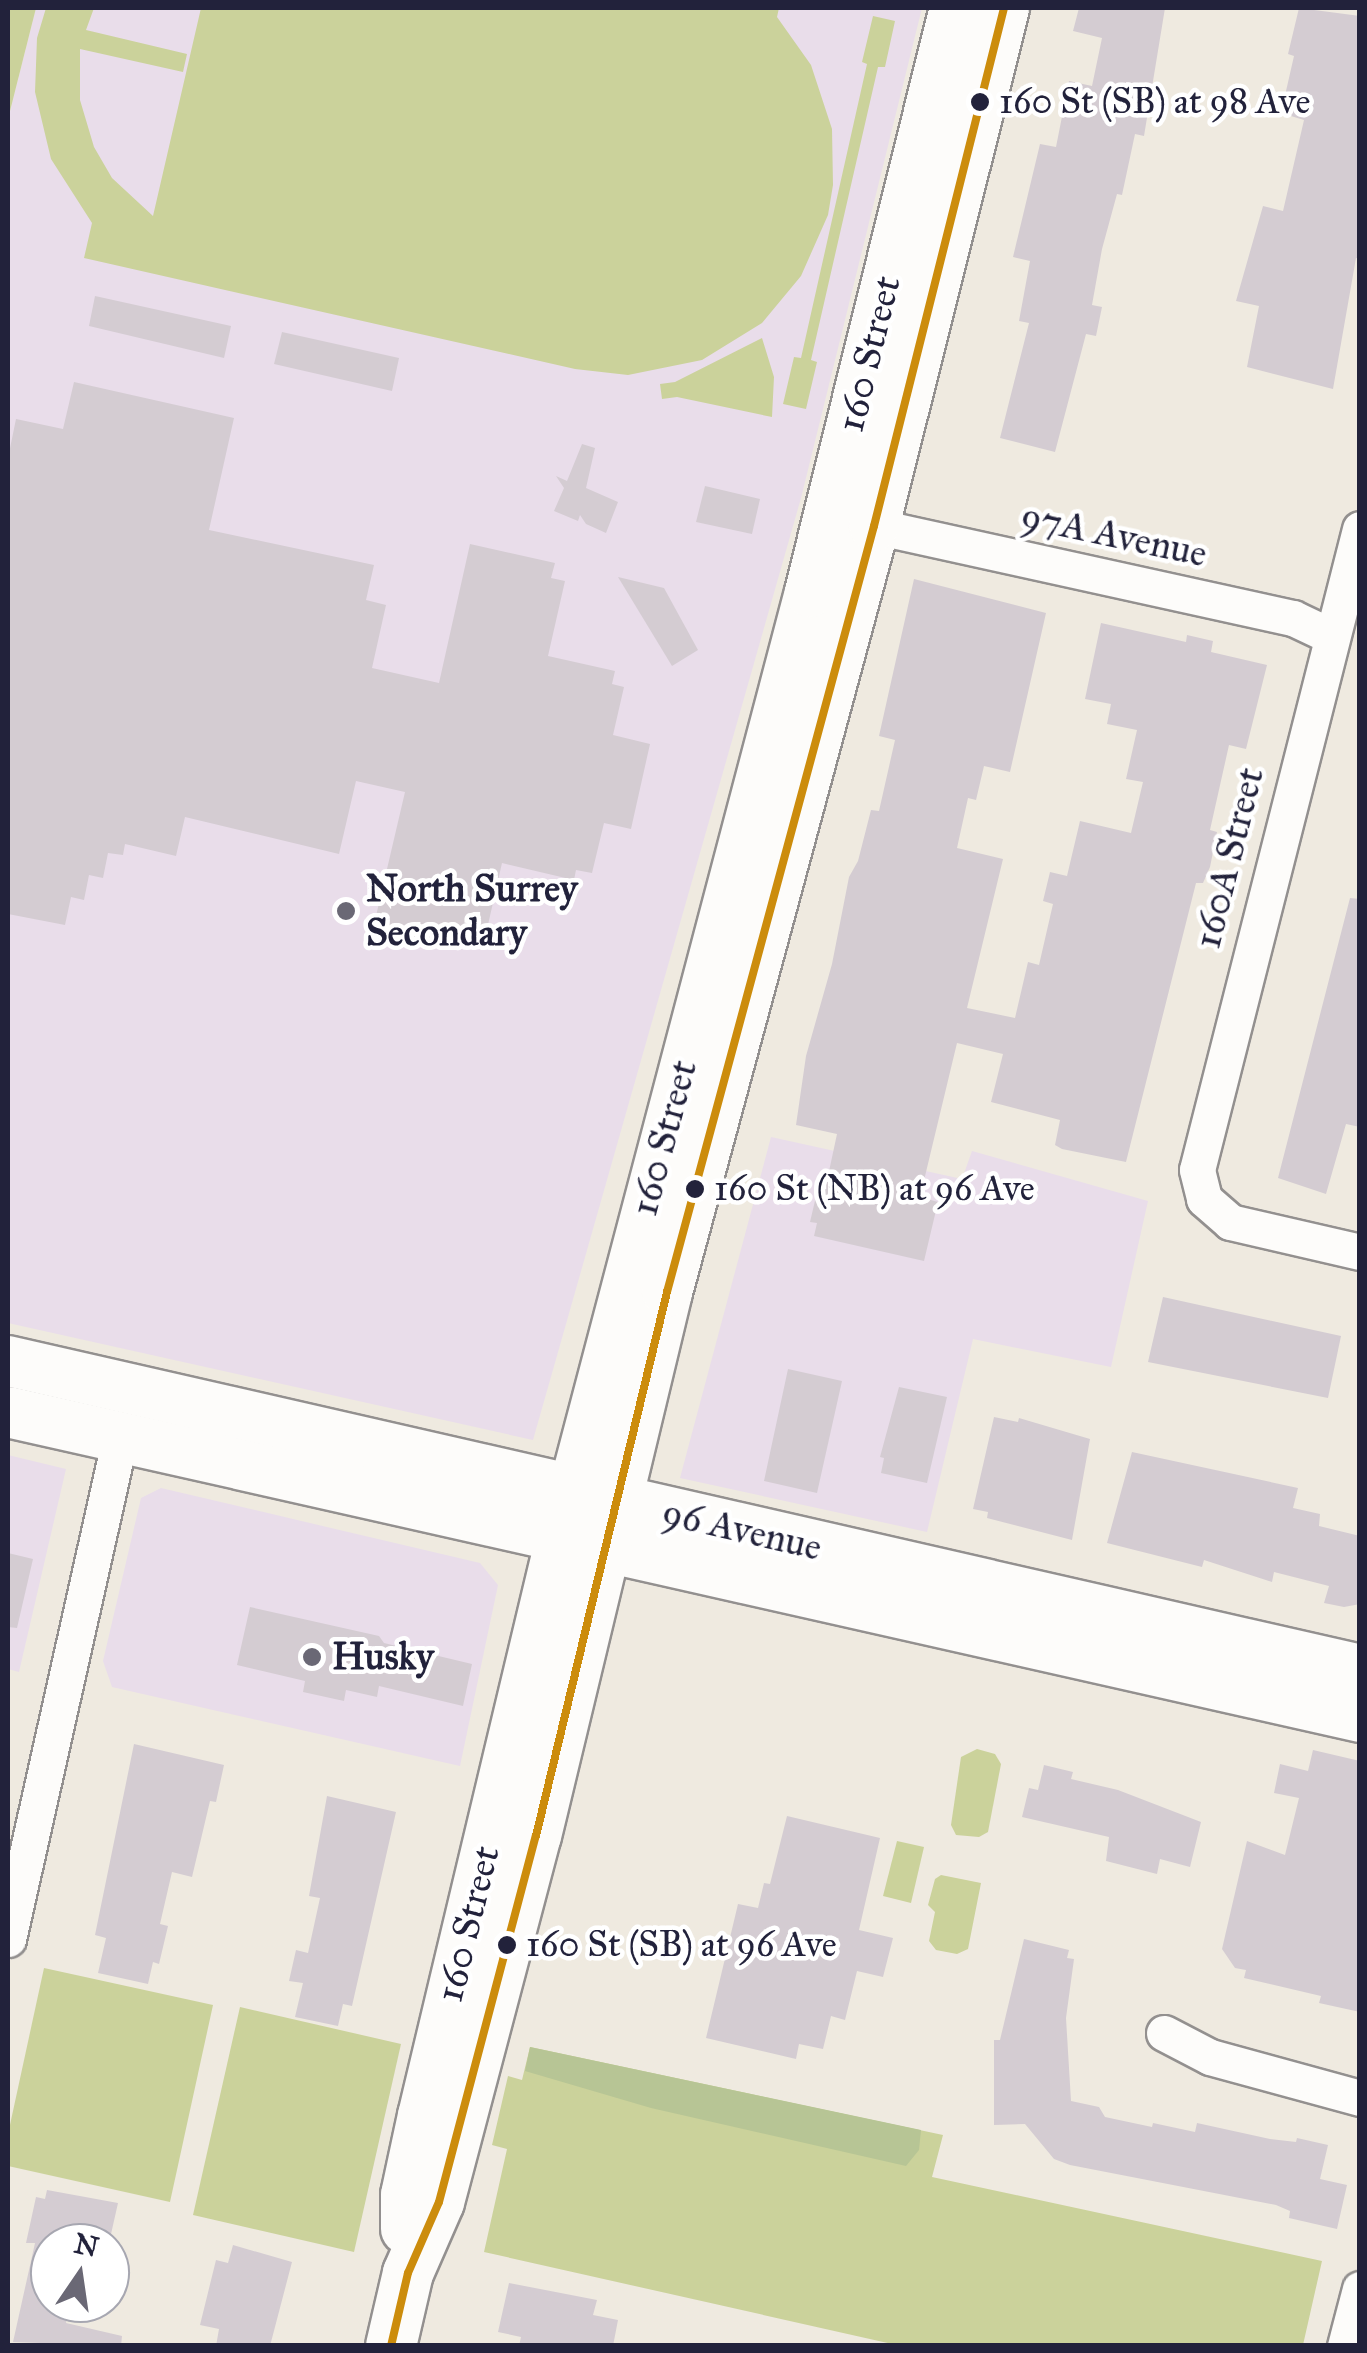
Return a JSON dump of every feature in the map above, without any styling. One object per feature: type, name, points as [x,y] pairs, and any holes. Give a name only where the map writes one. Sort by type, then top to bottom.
[{"type":"main road","name":"160 Street","points":[[391,2346],[408,2274],[439,2202],[536,1836],[582,1543],[810,592],[955,8]]},
{"type":"main road","name":"160 Street","points":[[594,1494],[711,1122],[874,526],[1004,8]]},
{"type":"main road","name":"96 Avenue","points":[[8,1361],[1360,1670]]},
{"type":"main road","name":"96 Avenue","points":[[8,1412],[1360,1717]]},
{"type":"street","name":"97A Avenue","points":[[874,526],[1293,618],[1331,636]]},
{"type":"street","name":"160A Street","points":[[1360,529],[1198,1160],[1198,1186],[1210,1208],[1246,1228],[1360,1252]]},
{"type":"street","points":[[9,1927],[120,1438]]},
{"type":"street","points":[[1164,2032],[1210,2057],[1360,2098]]},
{"type":"street","points":[[1345,2346],[1360,2288]]},
{"type":"shaded area","name":"North Surrey Secondary","points":[[36,8],[922,8],[801,498],[533,1440],[8,1323],[8,119]]},
{"type":"shaded area","points":[[771,1137],[962,1179],[972,1151],[1148,1201],[1111,1367],[973,1339],[927,1532],[680,1478]]},
{"type":"shaded area","points":[[8,1455],[66,1469],[19,1672],[8,1669]]},
{"type":"shaded area","points":[[161,1488],[480,1563],[498,1585],[460,1766],[112,1687],[103,1661],[141,1498]]},
{"type":"green space","points":[[8,8],[36,8],[8,119]]},
{"type":"green space","points":[[46,8],[94,8],[86,30],[187,54],[183,72],[80,49],[80,100],[94,147],[112,178],[153,216],[201,8],[779,8],[777,17],[811,65],[832,129],[833,185],[828,215],[801,276],[762,323],[702,360],[628,375],[575,369],[84,258],[92,223],[51,159],[35,92],[37,38]]},
{"type":"green space","points":[[873,16],[895,21],[885,67],[878,67],[811,360],[817,362],[806,409],[783,404],[794,357],[801,358],[867,64],[862,62]]},
{"type":"green space","points":[[762,338],[774,377],[772,417],[677,397],[662,399],[660,384],[675,382]]},
{"type":"green space","points":[[977,1749],[995,1754],[1001,1764],[988,1832],[979,1837],[956,1835],[951,1825],[961,1757]]},
{"type":"green space","points":[[897,1841],[924,1847],[911,1903],[883,1896]]},
{"type":"green space","points":[[941,1875],[981,1883],[968,1949],[957,1954],[936,1950],[929,1941],[935,1912],[928,1905],[935,1879]]},
{"type":"green space","points":[[44,1968],[213,2005],[170,2202],[8,2166],[8,2134]]},
{"type":"green space","points":[[240,2007],[401,2044],[354,2252],[193,2215]]},
{"type":"green space","points":[[530,2047],[943,2135],[932,2177],[1322,2261],[1303,2345],[901,2346],[484,2252],[507,2149],[492,2145],[508,2076],[522,2080]]},
{"type":"green space","points":[[530,2047],[921,2130],[919,2150],[906,2166],[651,2108],[525,2071]]},
{"type":"building","points":[[1079,8],[1165,8],[1144,136],[1135,134],[1122,195],[1117,194],[1102,249],[1092,305],[1102,307],[1096,336],[1086,334],[1055,452],[1000,438],[1029,323],[1019,321],[1030,261],[1013,257],[1040,144],[1056,147],[1069,81],[1092,86],[1102,38],[1073,31]]},
{"type":"building","points":[[1299,8],[1360,16],[1360,259],[1356,258],[1333,389],[1247,367],[1259,306],[1236,301],[1263,206],[1283,211],[1304,120],[1281,113],[1294,56],[1288,54]]},
{"type":"building","points":[[95,296],[231,326],[224,358],[89,326]]},
{"type":"building","points":[[282,332],[399,358],[392,391],[274,364]]},
{"type":"building","points":[[74,382],[234,418],[209,530],[374,565],[366,600],[386,605],[372,668],[439,683],[470,544],[555,563],[551,578],[565,581],[548,656],[615,671],[612,684],[624,687],[613,735],[650,744],[631,829],[604,823],[592,873],[576,870],[574,880],[502,863],[485,938],[428,924],[424,945],[372,933],[405,792],[356,781],[339,854],[185,817],[176,856],[125,844],[123,855],[108,853],[103,878],[89,875],[84,900],[71,897],[65,925],[8,914],[8,458],[16,419],[63,429]]},
{"type":"building","points":[[582,444],[595,448],[586,488],[618,502],[606,533],[586,524],[580,515],[578,521],[554,511],[564,488],[556,476],[567,481]]},
{"type":"building","points":[[705,486],[760,499],[752,534],[696,522]]},
{"type":"building","points":[[618,577],[664,588],[698,650],[672,666]]},
{"type":"building","points":[[914,579],[1046,613],[1010,772],[984,766],[976,800],[968,798],[957,848],[1003,859],[967,1008],[1015,1018],[1028,962],[1039,965],[1053,904],[1043,901],[1050,872],[1067,876],[1080,821],[1131,833],[1143,782],[1126,779],[1137,730],[1107,724],[1111,704],[1085,699],[1101,623],[1186,642],[1187,635],[1213,641],[1211,652],[1267,665],[1246,749],[1229,745],[1210,830],[1217,832],[1210,867],[1203,883],[1196,883],[1126,1162],[1062,1149],[1055,1145],[1060,1120],[991,1102],[1003,1054],[957,1043],[920,1197],[938,1202],[924,1261],[814,1236],[817,1223],[810,1222],[818,1188],[825,1190],[837,1134],[796,1125],[806,1056],[832,964],[849,877],[858,861],[871,810],[879,811],[895,740],[879,736]]},
{"type":"building","points":[[1350,898],[1360,899],[1360,1127],[1346,1124],[1326,1194],[1278,1178]]},
{"type":"building","points":[[1163,1297],[1341,1336],[1328,1398],[1148,1362]]},
{"type":"building","points":[[788,1369],[842,1381],[817,1493],[764,1481]]},
{"type":"building","points":[[899,1387],[947,1397],[927,1483],[881,1473],[884,1458],[880,1457]]},
{"type":"building","points":[[994,1417],[1018,1422],[1019,1418],[1090,1439],[1072,1540],[987,1518],[988,1512],[973,1509]]},
{"type":"building","points":[[1132,1452],[1298,1488],[1293,1508],[1320,1514],[1319,1526],[1360,1536],[1360,1604],[1344,1607],[1324,1603],[1329,1586],[1274,1572],[1272,1582],[1204,1560],[1202,1567],[1107,1543]]},
{"type":"building","points":[[8,1553],[33,1559],[17,1628],[8,1627]]},
{"type":"building","name":"Husky","points":[[250,1607],[379,1636],[384,1643],[472,1664],[463,1706],[379,1686],[377,1697],[346,1690],[344,1701],[303,1692],[305,1681],[237,1665]]},
{"type":"building","points":[[134,1744],[224,1765],[216,1802],[210,1801],[192,1877],[172,1872],[160,1924],[168,1926],[159,1964],[153,1962],[148,1984],[98,1973],[106,1938],[95,1935]]},
{"type":"building","points":[[1313,1750],[1360,1761],[1360,2012],[1319,2003],[1321,1996],[1244,1978],[1246,1970],[1235,1968],[1222,1949],[1247,1841],[1285,1855],[1299,1798],[1274,1793],[1280,1764],[1308,1771]]},
{"type":"building","points":[[1044,1765],[1073,1772],[1071,1779],[1118,1790],[1201,1822],[1190,1867],[1160,1859],[1157,1874],[1106,1861],[1109,1837],[1022,1817],[1029,1788],[1038,1790]]},
{"type":"building","points":[[327,1796],[396,1812],[352,2006],[343,2004],[338,2026],[295,2017],[303,1983],[289,1981],[296,1950],[308,1953],[320,1898],[309,1896]]},
{"type":"building","points":[[787,1816],[880,1838],[859,1930],[893,1938],[883,1977],[857,1971],[845,2020],[831,2016],[823,2049],[799,2044],[796,2059],[706,2038],[738,1904],[758,1908],[764,1883],[770,1884]]},
{"type":"building","points":[[1024,1939],[1069,1950],[1067,1958],[1074,1959],[1066,2018],[1071,2101],[1099,2107],[1105,2117],[1152,2127],[1153,2123],[1195,2132],[1197,2123],[1270,2139],[1296,2142],[1297,2138],[1328,2145],[1320,2179],[1347,2185],[1337,2229],[1289,2218],[1290,2211],[1276,2205],[1070,2165],[1054,2159],[1025,2124],[994,2125],[994,2040],[1000,2040]]},
{"type":"building","points":[[47,2190],[118,2203],[114,2223],[30,2223],[36,2197],[45,2199]]},
{"type":"building","points":[[233,2245],[292,2262],[270,2346],[216,2346],[219,2329],[200,2325],[216,2260],[228,2263]]},
{"type":"building","points":[[30,2266],[30,2323],[66,2323],[122,2336],[121,2346],[13,2342]]},
{"type":"building","points":[[509,2283],[597,2300],[593,2315],[618,2320],[613,2346],[519,2346],[521,2337],[498,2332]]},
{"type":"transit line","points":[[391,2346],[408,2273],[439,2202],[536,1836],[667,1292],[874,526],[1004,8]]},
{"type":"place","name":"160 St (SB) at 98 Ave","points":[[980,102]]},
{"type":"place","name":"North Surrey Secondary","points":[[346,911]]},
{"type":"place","name":"160 St (NB) at 96 Ave","points":[[695,1189]]},
{"type":"place","name":"Husky","points":[[312,1657]]},
{"type":"place","name":"160 St (SB) at 96 Ave","points":[[507,1945]]}]
